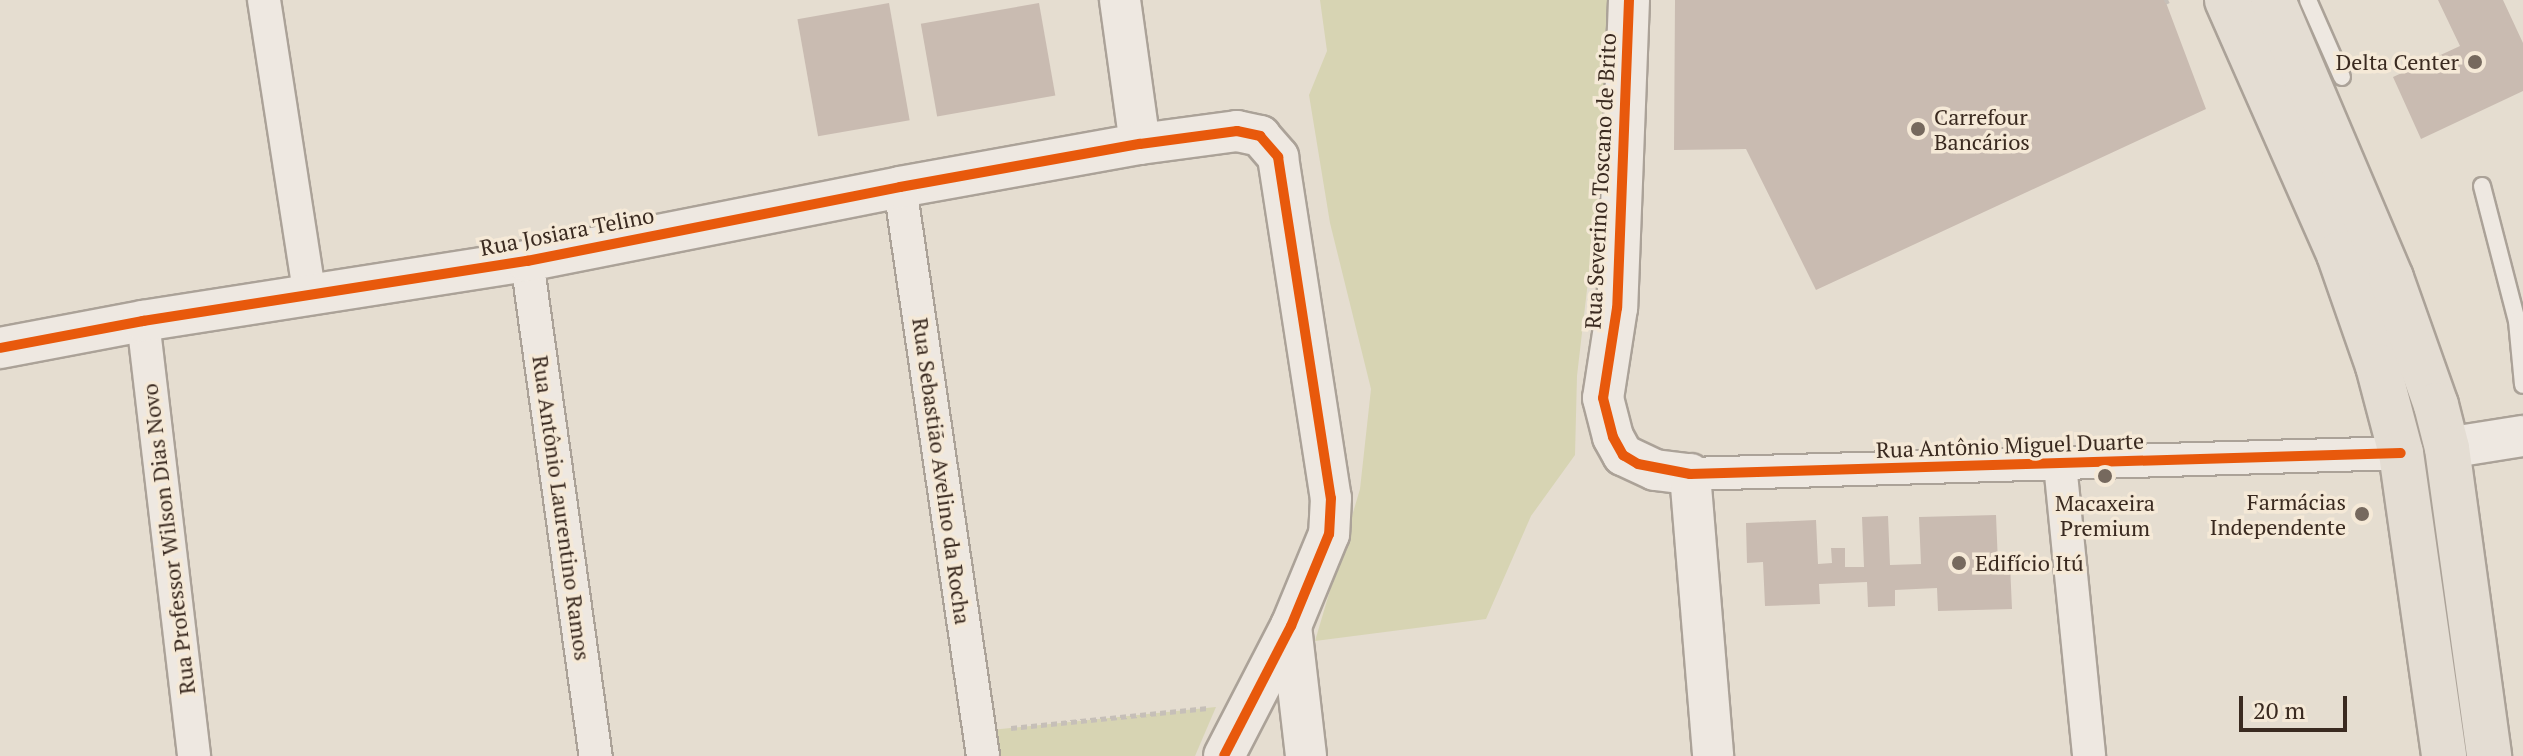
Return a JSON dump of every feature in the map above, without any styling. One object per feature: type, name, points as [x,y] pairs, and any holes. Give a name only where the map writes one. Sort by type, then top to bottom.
[{"type":"main road","points":[[2227,0],[2339,254],[2378,366],[2401,453],[2444,756]]},
{"type":"main road","points":[[2273,0],[2391,278],[2447,448],[2489,756]]},
{"type":"street","points":[[264,0],[310,296]]},
{"type":"street","points":[[1120,0],[1140,144]]},
{"type":"street","name":"Rua Severino Toscano de Brito","points":[[1623,455],[1613,437],[1603,398],[1617,308],[1629,0]]},
{"type":"street","name":"Rua Josiara Telino","points":[[0,348],[143,321],[527,261],[900,187],[1140,144],[1237,131],[1260,136],[1278,157],[1331,498],[1329,534],[1291,626],[1224,756]]},
{"type":"street","name":"Rua Sebastião Avelino da Rocha","points":[[900,187],[983,756]]},
{"type":"street","name":"Rua Antônio Laurentino Ramos","points":[[527,261],[596,756]]},
{"type":"street","name":"Rua Professor Wilson Dias Novo","points":[[143,321],[194,756]]},
{"type":"street","points":[[2447,448],[2523,436]]},
{"type":"street","name":"Rua Antônio Miguel Duarte","points":[[1623,455],[1655,470],[1690,474],[2401,453]]},
{"type":"street","points":[[2060,464],[2089,756]]},
{"type":"street","points":[[1690,474],[1713,756]]},
{"type":"street","points":[[1291,626],[1306,756]]},
{"type":"lane","points":[[2308,0],[2342,77]]},
{"type":"lane","points":[[2482,186],[2517,321],[2523,385]]},
{"type":"path","points":[[1006,728],[1216,707]]},
{"type":"shaded area","points":[[1320,0],[1608,0],[1602,160],[1577,376],[1575,455],[1531,516],[1486,619],[1315,641],[1360,489],[1371,389],[1330,223],[1309,95],[1327,51]]},
{"type":"shaded area","points":[[1216,707],[1195,756],[995,756],[991,730]]},
{"type":"building","name":"Carrefour Bancários","points":[[1675,0],[2165,0],[2206,109],[1816,290],[1746,149],[1674,150]]},
{"type":"building","name":"Delta Center","points":[[2438,0],[2503,0],[2523,43],[2523,91],[2421,139],[2393,77],[2460,46]]},
{"type":"building","points":[[889,3],[910,120],[818,136],[797,19]]},
{"type":"building","points":[[1039,3],[1055,96],[937,116],[921,24]]},
{"type":"building","name":"Edifício Itú","points":[[1996,515],[1998,564],[2010,564],[2012,609],[1938,611],[1937,588],[1895,590],[1895,606],[1868,607],[1867,582],[1819,584],[1820,604],[1765,606],[1763,562],[1747,563],[1746,523],[1816,520],[1818,564],[1832,563],[1831,548],[1845,548],[1845,567],[1864,567],[1862,517],[1888,516],[1890,565],[1921,564],[1919,517]]},
{"type":"cycle path","points":[[1629,0],[1617,308],[1603,398],[1613,437],[1623,455],[1638,464],[1690,474],[2401,453]]},
{"type":"cycle path","points":[[0,348],[143,321],[527,261],[900,187],[1140,144],[1237,131],[1260,136],[1278,157],[1331,498],[1329,534],[1291,626],[1224,756]]},
{"type":"place","name":"Delta Center","points":[[2475,62]]},
{"type":"place","name":"Carrefour Bancários","points":[[1918,129]]},
{"type":"place","name":"Macaxeira Premium","points":[[2105,476]]},
{"type":"place","name":"Farmácias Independente","points":[[2362,514]]},
{"type":"place","name":"Edifício Itú","points":[[1959,563]]}]
